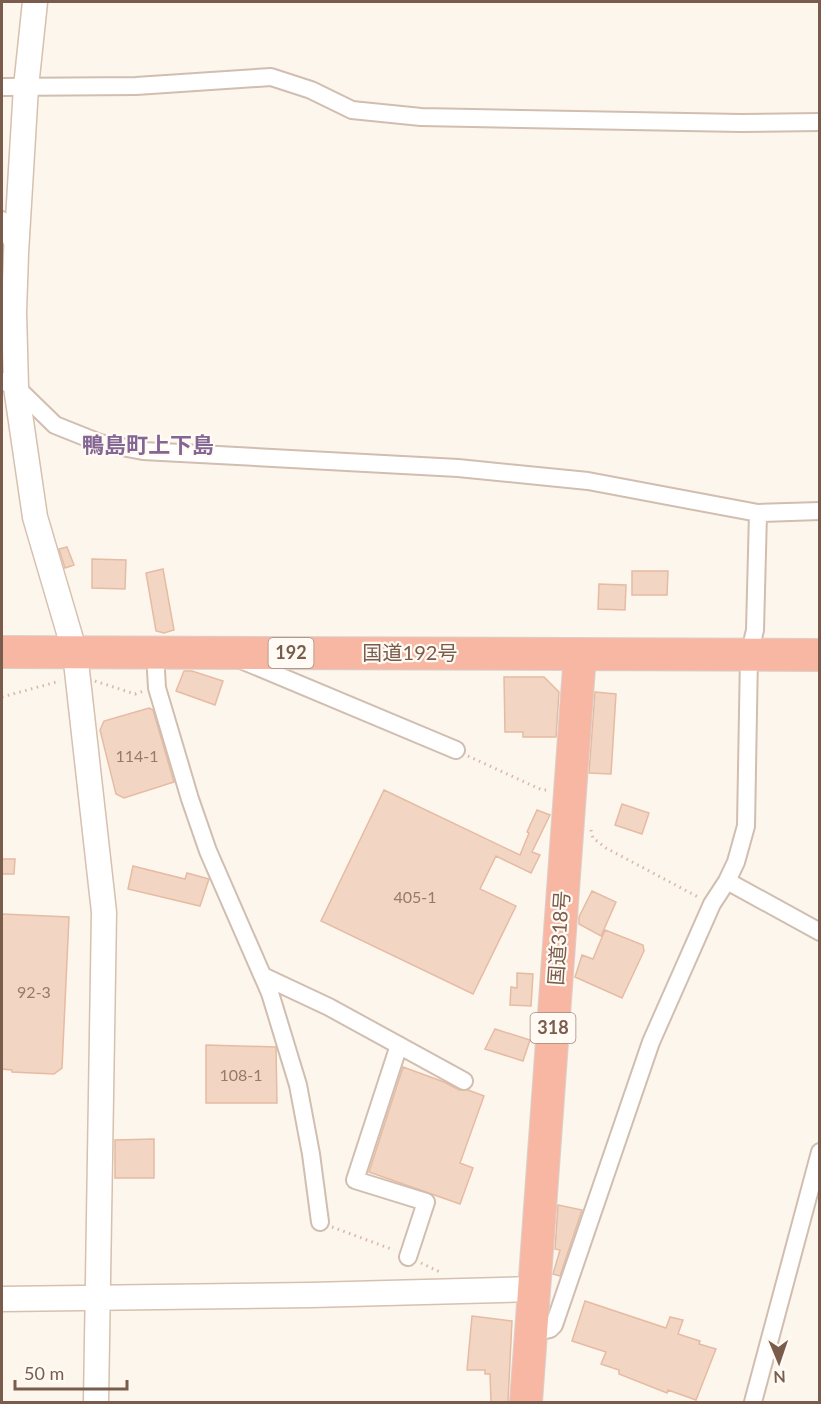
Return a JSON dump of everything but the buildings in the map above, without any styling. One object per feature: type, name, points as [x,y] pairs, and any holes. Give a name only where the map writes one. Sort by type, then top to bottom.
[{"type":"highway","name":"国道192号","points":[[2,652],[77,664],[155,653],[819,656]]},
{"type":"highway","name":"国道318号","points":[[526,1402],[580,654]]},
{"type":"street","points":[[35,2],[26,87],[9,384],[34,517],[77,664],[104,912],[96,1402]]},
{"type":"street","points":[[2,87],[136,86],[271,77],[311,90],[352,110],[421,117],[741,123],[819,122]]},
{"type":"street","points":[[2,220],[16,253]]},
{"type":"street","points":[[9,384],[55,425],[100,442],[142,451],[459,468],[588,481],[758,513],[819,511]]},
{"type":"street","points":[[532,1333],[550,1329],[554,1325],[651,1042],[712,903],[727,881],[736,862],[746,826],[749,655],[755,630],[758,513]]},
{"type":"street","points":[[155,653],[157,688],[190,799],[208,851],[270,993],[298,1085],[311,1154],[320,1222]]},
{"type":"street","points":[[223,653],[456,750]]},
{"type":"street","points":[[727,881],[819,932]]},
{"type":"street","points":[[263,976],[329,1007],[464,1082]]},
{"type":"street","points":[[399,1045],[355,1180],[426,1202],[408,1257]]},
{"type":"street","points":[[753,1402],[819,1152]]},
{"type":"street","points":[[2,1299],[311,1295],[534,1289]]},
{"type":"path","points":[[2,697],[77,664],[135,694],[157,688]]},
{"type":"district","name":"鴨島町上下島","points":[[148,445]]}]
